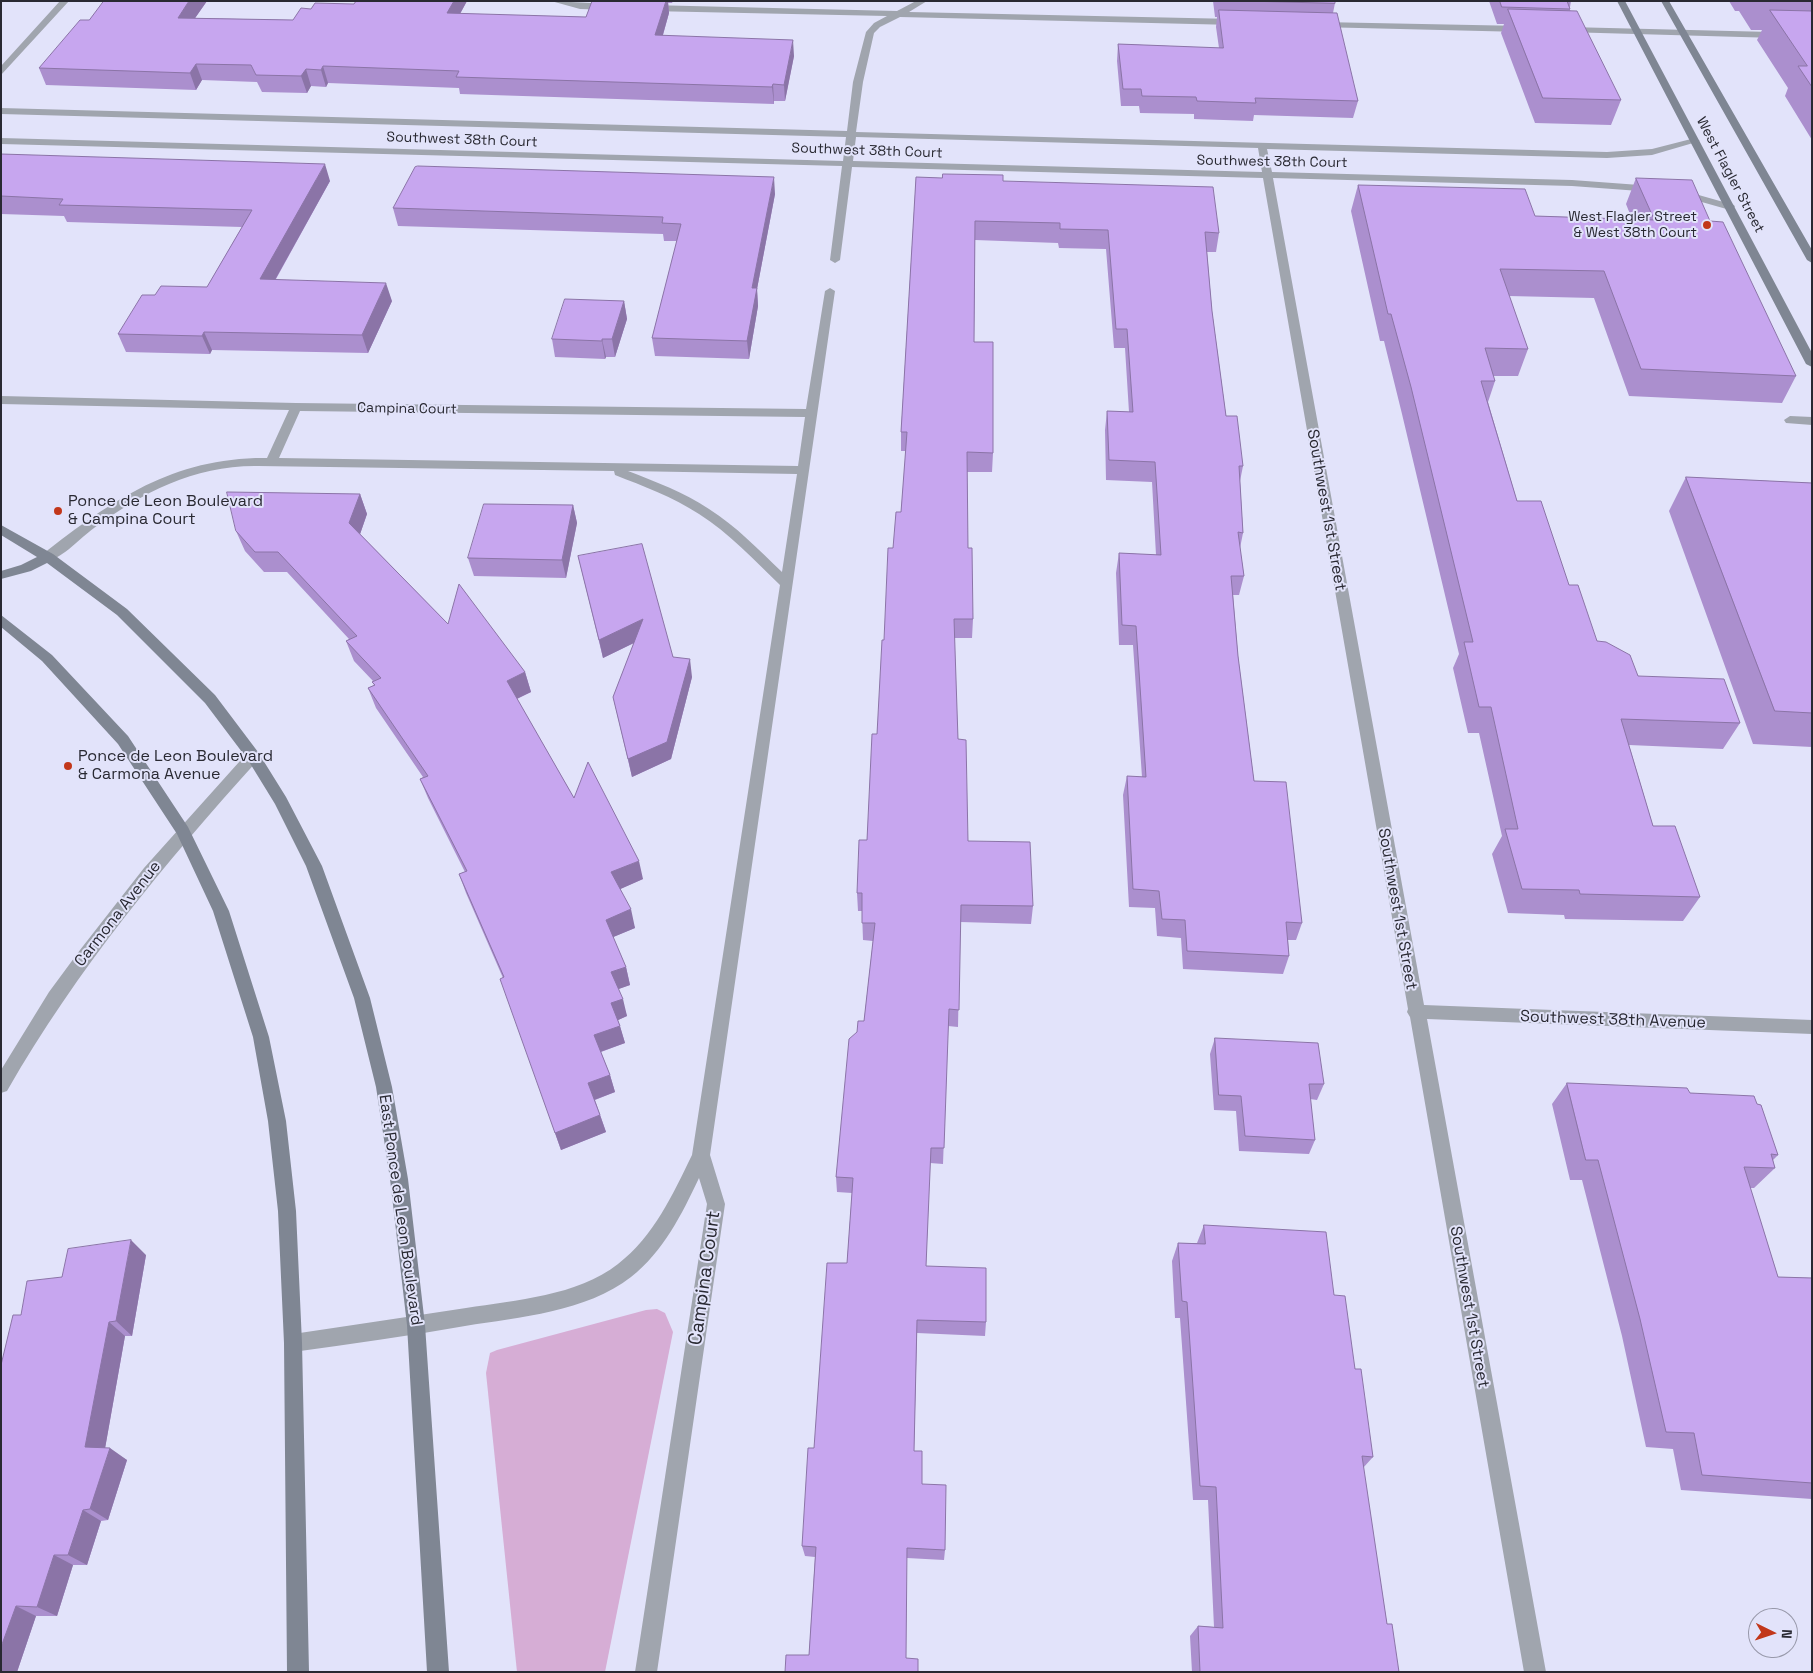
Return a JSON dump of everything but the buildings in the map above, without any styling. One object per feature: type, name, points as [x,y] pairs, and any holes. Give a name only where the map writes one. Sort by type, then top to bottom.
[{"type":"street","points":[[1,72],[65,1]]},
{"type":"street","points":[[555,1],[580,6],[619,7]]},
{"type":"street","points":[[835,260],[858,82],[870,32],[877,25],[923,1]]},
{"type":"street","name":"West Flagler Street","points":[[1621,1],[1812,364]]},
{"type":"street","name":"West Flagler Street","points":[[1665,1],[1812,260]]},
{"type":"street","points":[[638,8],[899,14],[973,12],[1245,23]]},
{"type":"street","points":[[1313,24],[1530,29]]},
{"type":"street","points":[[1558,30],[1812,36]]},
{"type":"street","name":"Southwest 38th Court","points":[[1,111],[1607,155],[1652,152],[1695,141]]},
{"type":"street","name":"Southwest 38th Court","points":[[1,141],[1572,183],[1668,191],[1730,206]]},
{"type":"street","name":"Southwest 1st Street","points":[[1262,145],[1415,1012],[1535,1672]]},
{"type":"street","points":[[293,1343],[416,1325],[553,1300],[585,1291],[624,1271],[654,1242],[676,1208],[701,1155],[830,291]]},
{"type":"street","points":[[1797,334],[1812,346]]},
{"type":"street","name":"Campina Court","points":[[1,400],[296,407],[812,413]]},
{"type":"street","points":[[271,462],[296,407]]},
{"type":"street","points":[[1790,420],[1812,421]]},
{"type":"street","points":[[1,574],[26,568],[48,557],[98,517],[126,498],[155,484],[222,464],[271,462],[804,470]]},
{"type":"street","points":[[608,468],[660,488],[707,513],[731,532],[787,585]]},
{"type":"street","name":"East Ponce de Leon Boulevard","points":[[1,529],[48,557],[128,619],[210,699],[253,756],[281,801],[314,866],[362,998],[384,1087],[399,1179],[416,1325],[438,1672]]},
{"type":"street","points":[[1,620],[47,658],[123,740],[183,831],[221,911],[261,1037],[277,1121],[287,1211],[293,1343],[298,1672]]},
{"type":"street","name":"Carmona Avenue","points":[[1,1086],[20,1051],[64,984],[183,831],[253,756]]},
{"type":"street","name":"Southwest 38th Avenue","points":[[1415,1012],[1812,1027]]},
{"type":"street","name":"Campina Court","points":[[646,1672],[716,1204],[701,1155]]},
{"type":"shaded area","points":[[657,1309],[665,1313],[673,1332],[605,1672],[517,1672],[486,1373],[490,1353],[646,1310]]},
{"type":"place","name":"West Flagler Street & West 38th Court","points":[[1707,225]]},
{"type":"place","name":"Ponce de Leon Boulevard & Campina Court","points":[[58,511]]},
{"type":"place","name":"Ponce de Leon Boulevard & Carmona Avenue","points":[[68,766]]}]
